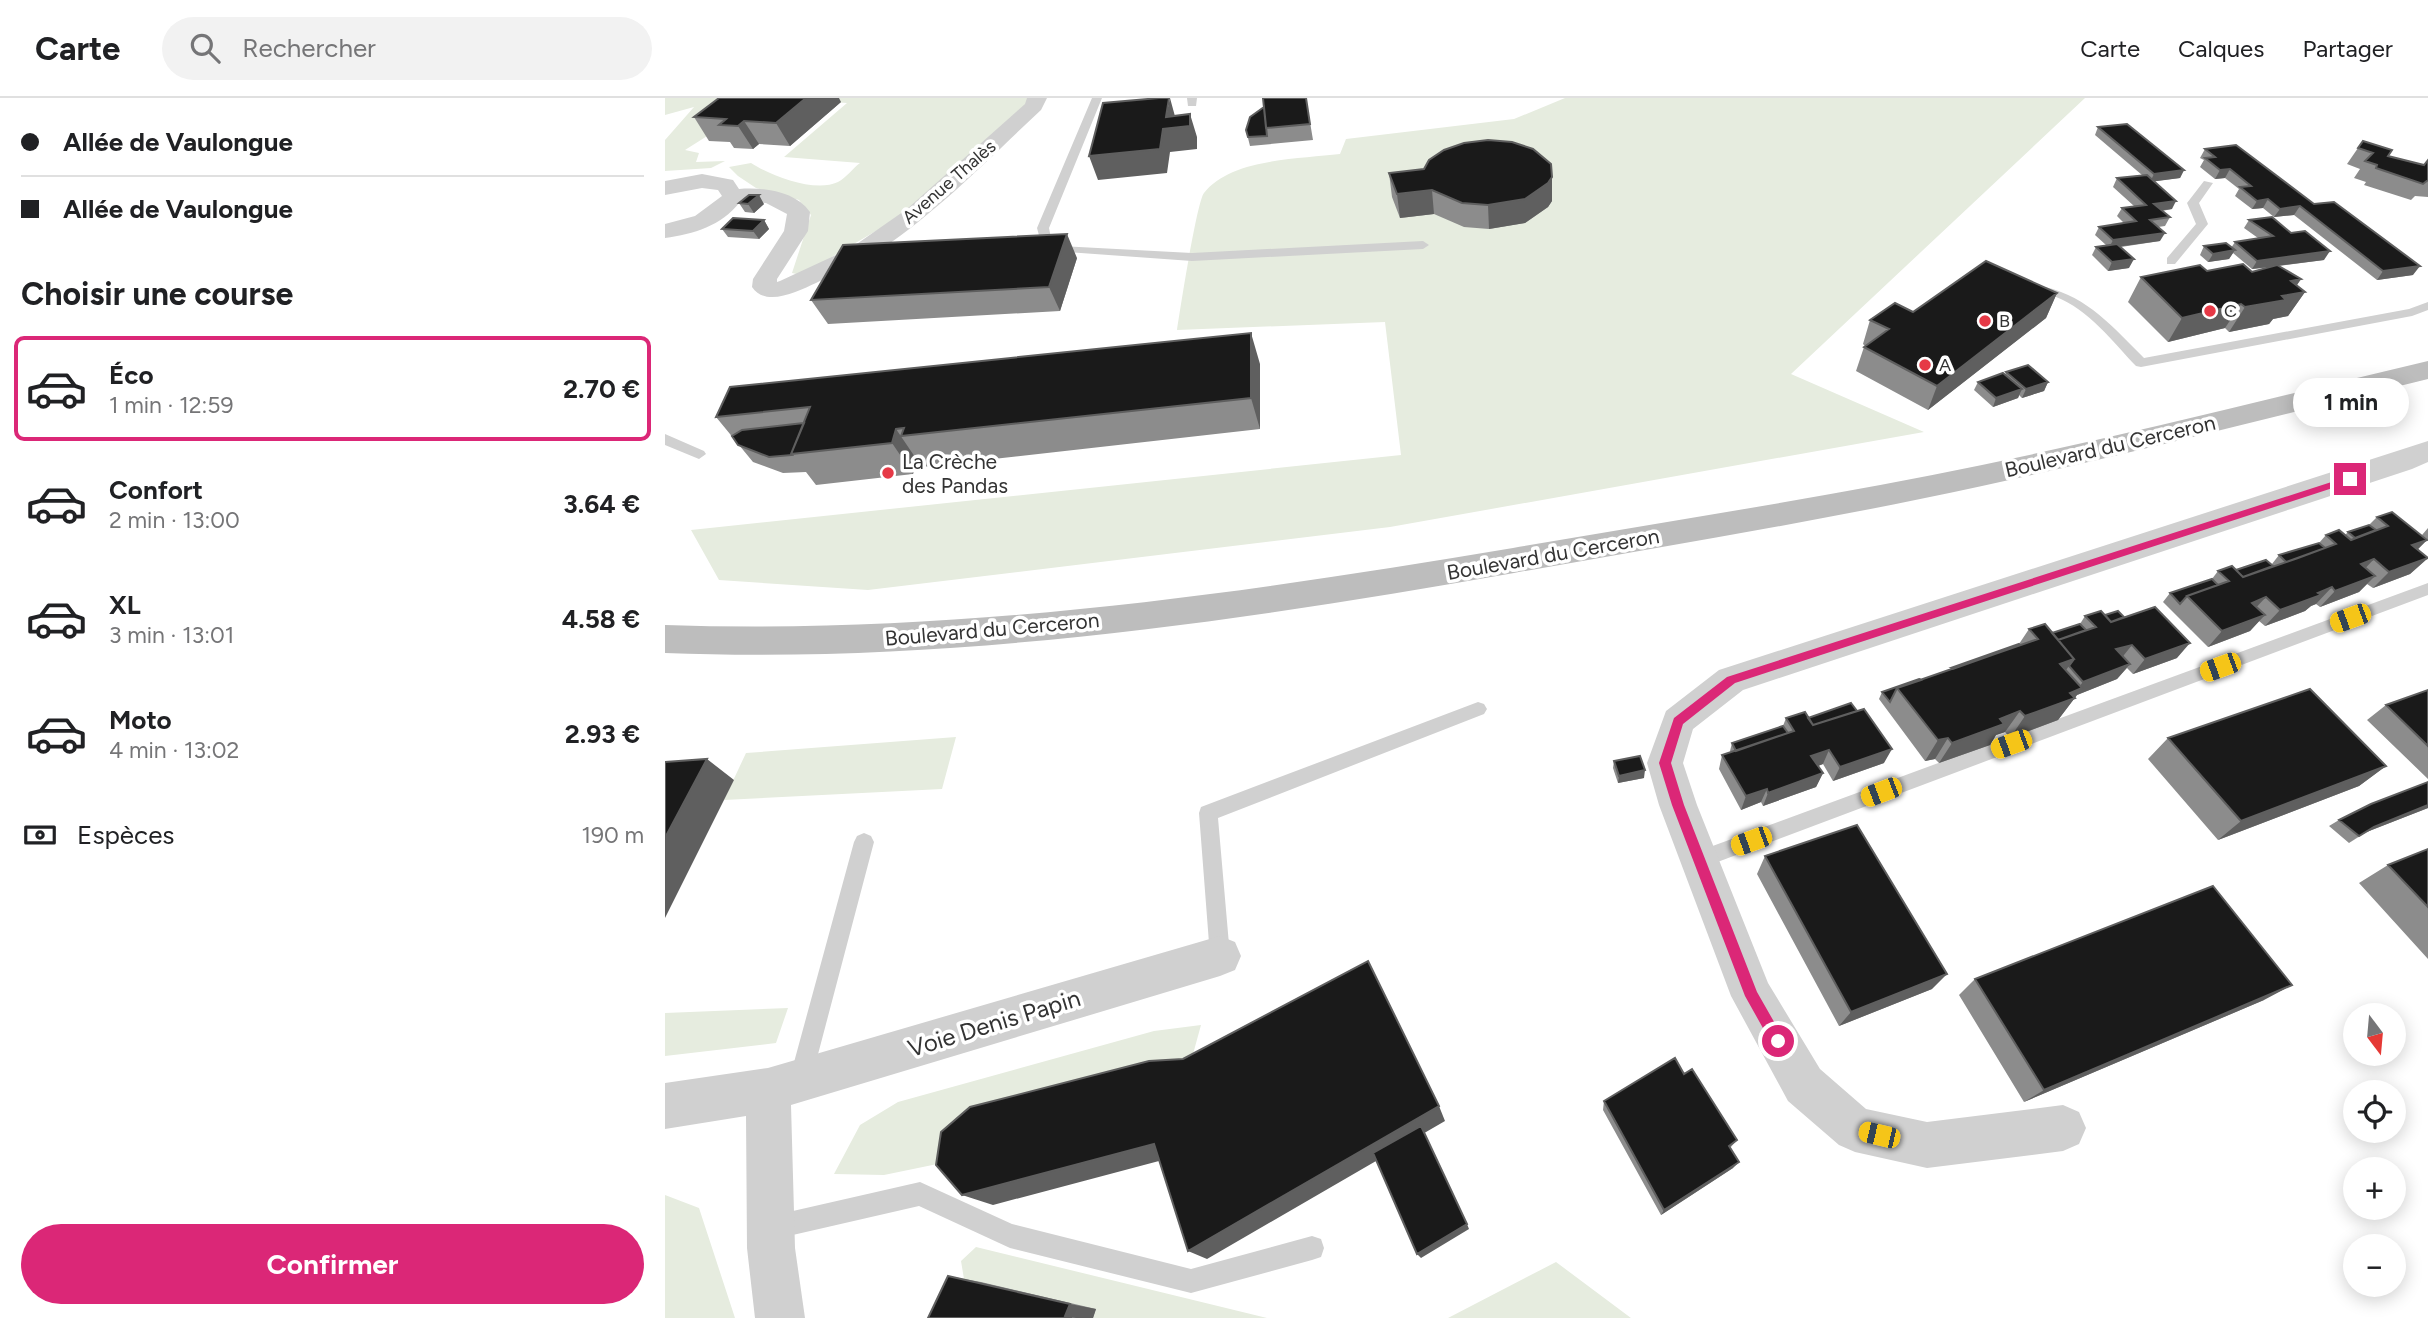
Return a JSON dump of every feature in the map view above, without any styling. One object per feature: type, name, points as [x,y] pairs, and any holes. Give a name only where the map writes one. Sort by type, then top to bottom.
[{"type":"main road","name":"Boulevard du Cerceron","points":[[665,639],[838,641],[977,633],[1251,602],[1361,586],[1850,502],[1971,478],[2428,370]]},
{"type":"street","name":"Avenue Thalès","points":[[733,196],[756,193],[785,200],[799,212],[796,231],[765,279],[764,287],[773,290],[787,287],[859,253],[915,214],[1034,106],[1037,98]]},
{"type":"street","points":[[665,188],[702,181],[725,185],[733,196],[724,209],[703,222],[665,231]]},
{"type":"street","points":[[2063,1128],[1927,1145],[1855,1129],[1804,1085],[1752,996],[1665,763],[1678,721],[1731,680],[2402,463],[2428,451]]},
{"type":"street","name":"Voie Denis Papin","points":[[665,1106],[784,1086],[1220,956]]},
{"type":"street","points":[[780,1318],[771,1228],[784,1086]]},
{"type":"lane","points":[[1097,98],[1043,228],[1046,239],[1058,249],[1192,257],[1423,246]]},
{"type":"lane","points":[[2171,261],[2202,224],[2193,203],[2208,183]]},
{"type":"lane","points":[[2023,294],[2037,290],[2062,293],[2079,304],[2141,363],[2412,312],[2428,306]]},
{"type":"lane","points":[[665,439],[699,454]]},
{"type":"lane","points":[[1699,860],[2428,589]]},
{"type":"lane","points":[[1220,956],[1208,813],[1478,709]]},
{"type":"lane","points":[[784,1086],[864,842]]},
{"type":"lane","points":[[771,1228],[920,1194],[1010,1236],[1191,1281],[1312,1248]]},
{"type":"shaded area","points":[[665,98],[739,98],[723,126],[685,150],[699,153],[696,162],[725,161],[711,168],[665,171],[665,140],[694,107],[665,115]]},
{"type":"shaded area","points":[[780,98],[1029,98],[1030,102],[910,211],[801,275],[792,273],[811,215],[799,200],[756,188],[729,167],[751,163],[781,178],[818,186],[838,182],[860,163],[784,157],[847,103]]},
{"type":"shaded area","points":[[1565,98],[2085,98],[1791,374],[1924,432],[1390,527],[868,590],[719,580],[691,530],[1401,455],[1385,322],[1177,330],[1193,235],[1204,193],[1216,181],[1248,167],[1287,159],[1340,154],[1346,139],[1514,119]]},
{"type":"shaded area","points":[[956,737],[942,789],[724,800],[746,753]]},
{"type":"shaded area","points":[[788,1008],[776,1043],[665,1056],[665,1013]]},
{"type":"shaded area","points":[[1201,1025],[1187,1076],[947,1162],[884,1175],[834,1174],[860,1125],[898,1102],[1154,1031]]},
{"type":"shaded area","points":[[665,1195],[699,1208],[735,1318],[665,1318]]},
{"type":"shaded area","points":[[976,1247],[1267,1318],[1093,1318],[1096,1309],[969,1309],[961,1261]]},
{"type":"shaded area","points":[[1556,1262],[1631,1318],[1448,1318]]},
{"type":"building","points":[[719,98],[806,98],[776,123],[744,121],[738,126],[719,125],[726,119],[694,117]]},
{"type":"building","points":[[1169,98],[1166,117],[1190,114],[1190,126],[1163,129],[1160,149],[1089,156],[1103,103]]},
{"type":"building","points":[[1263,98],[1306,98],[1310,124],[1266,128]]},
{"type":"building","points":[[1264,107],[1267,136],[1248,137],[1246,130],[1250,117]]},
{"type":"building","points":[[2127,124],[2184,170],[2154,174],[2098,127]]},
{"type":"building","points":[[1488,140],[1512,142],[1533,149],[1551,164],[1552,177],[1548,183],[1525,199],[1488,205],[1462,203],[1432,190],[1397,194],[1389,173],[1424,169],[1429,160],[1444,150],[1464,143]]},
{"type":"building","points":[[2363,141],[2392,150],[2388,156],[2424,165],[2428,160],[2428,180],[2423,184],[2376,168],[2377,165],[2365,161],[2373,153],[2358,148]]},
{"type":"building","points":[[2236,145],[2314,204],[2334,202],[2420,266],[2383,271],[2300,206],[2280,209],[2268,199],[2257,201],[2240,187],[2251,186],[2230,169],[2220,170],[2205,158],[2215,157],[2205,149]]},
{"type":"building","points":[[2147,175],[2176,201],[2154,204],[2170,217],[2150,220],[2165,233],[2113,240],[2099,227],[2136,221],[2122,208],[2146,205],[2117,178]]},
{"type":"building","points":[[749,195],[759,195],[748,204],[739,203]]},
{"type":"building","points":[[2272,217],[2291,233],[2305,231],[2330,251],[2257,261],[2235,242],[2273,236],[2249,220]]},
{"type":"building","points":[[733,218],[764,220],[753,231],[722,229]]},
{"type":"building","points":[[1067,234],[1049,287],[811,300],[843,245]]},
{"type":"building","points":[[2226,243],[2235,250],[2213,254],[2204,246]]},
{"type":"building","points":[[2117,244],[2134,259],[2112,262],[2096,247]]},
{"type":"building","points":[[1986,261],[2057,293],[1937,386],[1864,347],[1889,329],[1870,320],[1895,303],[1913,312]]},
{"type":"building","points":[[2243,264],[2252,272],[2277,265],[2301,279],[2291,281],[2305,292],[2282,296],[2286,300],[2245,307],[2241,304],[2182,318],[2141,277],[2200,265],[2207,271]]},
{"type":"building","points":[[1251,333],[1251,398],[901,436],[904,428],[896,429],[892,443],[791,454],[810,407],[716,417],[730,387]]},
{"type":"building","points":[[2028,365],[2048,382],[2026,389],[2006,372]]},
{"type":"building","points":[[2003,373],[2022,389],[1996,398],[1978,382]]},
{"type":"building","points":[[804,423],[792,455],[769,457],[738,445],[732,436],[742,430]]},
{"type":"building","points":[[2392,512],[2427,540],[2412,545],[2428,558],[2389,572],[2374,559],[2361,564],[2375,576],[2335,591],[2332,587],[2318,593],[2321,595],[2280,610],[2266,597],[2252,603],[2265,615],[2222,631],[2187,596],[2229,581],[2218,571],[2232,566],[2243,577],[2336,544],[2326,535],[2339,530],[2351,540],[2388,526],[2377,517]]},
{"type":"building","points":[[2369,525],[2376,530],[2355,538],[2348,532]]},
{"type":"building","points":[[2319,543],[2325,548],[2286,562],[2279,555]]},
{"type":"building","points":[[2266,560],[2273,566],[2243,577],[2236,570]]},
{"type":"building","points":[[2212,579],[2218,585],[2187,596],[2180,604],[2170,593]]},
{"type":"building","points":[[2155,607],[2190,643],[2145,659],[2132,645],[2116,649],[2130,664],[2083,682],[2069,666],[2074,659],[2058,640],[2096,627],[2085,616],[2101,611],[2111,622]]},
{"type":"building","points":[[2118,611],[2124,617],[2111,622],[2105,615]]},
{"type":"building","points":[[2045,624],[2074,659],[2060,664],[2082,688],[2070,693],[2075,698],[2025,716],[2020,711],[2000,719],[2004,724],[1952,743],[1948,738],[1938,740],[1897,688],[2038,639],[2029,629]]},
{"type":"building","points":[[2080,624],[2086,630],[2058,640],[2052,633]]},
{"type":"building","points":[[2019,644],[1953,669],[1951,668]]},
{"type":"building","points":[[1921,680],[1897,688],[1890,702],[1882,692]]},
{"type":"building","points":[[2310,689],[2386,766],[2241,821],[2168,738]]},
{"type":"building","points":[[2428,690],[2428,746],[2386,705]]},
{"type":"building","points":[[1851,703],[1857,711],[1813,725],[1808,718]]},
{"type":"building","points":[[1864,709],[1892,749],[1840,767],[1829,750],[1811,756],[1823,773],[1768,793],[1767,789],[1746,796],[1722,755],[1794,731],[1786,718],[1805,712],[1813,725]]},
{"type":"building","points":[[1783,726],[1788,733],[1736,751],[1732,743]]},
{"type":"building","points":[[1640,756],[1645,770],[1619,776],[1614,761]]},
{"type":"building","points":[[707,759],[665,838],[665,762]]},
{"type":"building","points":[[2428,782],[2428,805],[2359,836],[2339,820],[2371,804]]},
{"type":"building","points":[[1857,825],[1947,974],[1851,1012],[1765,856]]},
{"type":"building","points":[[2428,849],[2428,907],[2388,865]]},
{"type":"building","points":[[2213,886],[2292,985],[2044,1090],[1975,979]]},
{"type":"building","points":[[1368,961],[1439,1106],[1188,1251],[1154,1144],[962,1195],[936,1165],[941,1132],[970,1107],[1149,1061],[1183,1059]]},
{"type":"building","points":[[1675,1058],[1684,1074],[1692,1069],[1737,1140],[1729,1146],[1739,1162],[1664,1210],[1604,1101]]},
{"type":"building","points":[[1421,1126],[1467,1224],[1417,1254],[1373,1153]]},
{"type":"building","points":[[948,1276],[1070,1304],[1065,1316],[1072,1318],[928,1318]]},
{"type":"place","name":"C","points":[[2210,311]]},
{"type":"place","name":"B","points":[[1985,321]]},
{"type":"place","name":"A","points":[[1925,365]]},
{"type":"place","name":"La Crèche des Pandas","points":[[888,473]]},
{"type":"route","points":[[1778,1041],[1752,996],[1678,805],[1665,763],[1678,721],[1731,680],[2350,479]]}]
